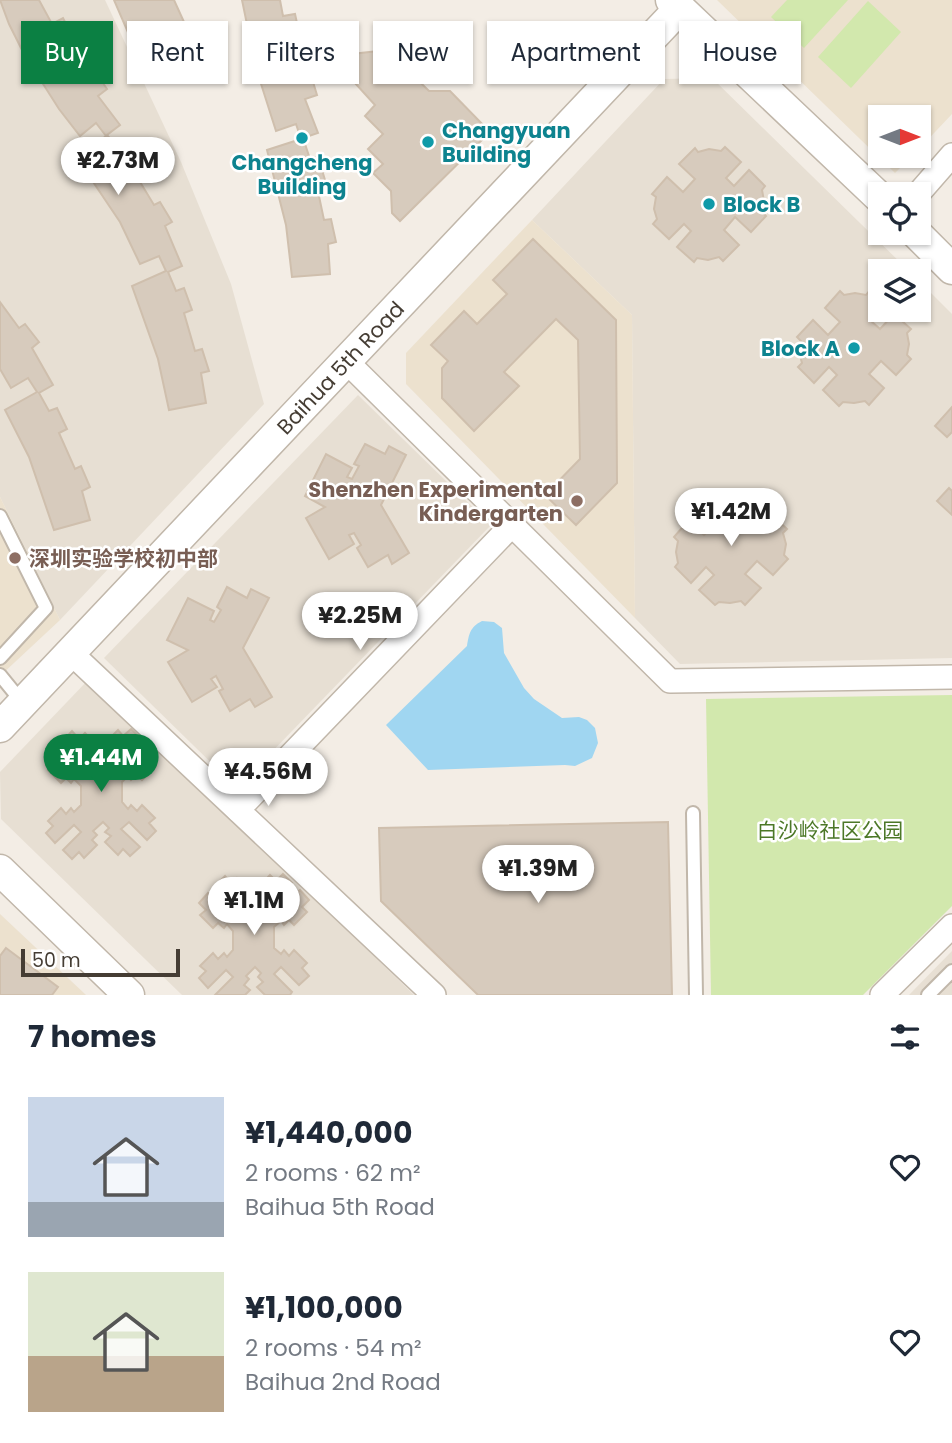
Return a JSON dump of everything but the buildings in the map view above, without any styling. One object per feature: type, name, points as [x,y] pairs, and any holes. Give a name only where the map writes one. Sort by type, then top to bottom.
[{"type":"street","points":[[676,4],[868,187]]},
{"type":"street","name":"Baihua 5th Road","points":[[0,727],[346,361],[676,4]]},
{"type":"street","points":[[928,182],[952,155]]},
{"type":"street","points":[[928,245],[952,269]]},
{"type":"street","points":[[346,361],[670,681],[952,677]]},
{"type":"street","points":[[238,810],[512,525]]},
{"type":"street","points":[[71,653],[435,995]]},
{"type":"street","points":[[0,870],[117,991]]},
{"type":"street","points":[[883,995],[952,926]]},
{"type":"lane","points":[[0,516],[46,608],[0,658]]},
{"type":"lane","points":[[0,675],[23,703]]},
{"type":"lane","points":[[693,813],[696,995]]},
{"type":"lane","points":[[928,995],[952,971]]},
{"type":"shaded area","points":[[0,0],[105,0],[127,47],[127,84],[144,84],[181,162],[231,284],[264,404],[60,620],[0,497]]},
{"type":"shaded area","points":[[717,0],[952,0],[952,114],[931,136],[931,105],[868,105],[868,147],[801,82],[801,21],[739,21]]},
{"type":"shaded area","points":[[665,79],[679,79],[679,84],[718,84],[868,231],[868,245],[882,245],[897,259],[868,259],[868,322],[931,322],[931,293],[952,314],[952,658],[680,664],[635,618],[632,315],[532,220],[659,84],[665,84]]},
{"type":"shaded area","name":"Shenzhen Experimental Kindergarten","points":[[532,220],[632,315],[635,618],[406,384],[406,353]]},
{"type":"shaded area","points":[[358,395],[491,525],[237,788],[104,658]]},
{"type":"shaded area","name":"深圳实验学校初中部","points":[[0,497],[60,620],[0,676]]},
{"type":"shaded area","points":[[89,679],[414,995],[182,995],[1,819],[0,772]]},
{"type":"shaded area","points":[[0,914],[86,995],[0,995]]},
{"type":"shaded area","points":[[952,951],[952,995],[909,995]]},
{"type":"green space","points":[[787,0],[848,0],[804,48],[801,45],[801,21],[775,21],[771,17]]},
{"type":"green space","points":[[868,1],[901,32],[851,88],[818,57]]},
{"type":"green space","name":"白沙岭社区公园","points":[[952,695],[952,906],[863,995],[711,995],[706,699]]},
{"type":"water","points":[[482,621],[494,622],[502,628],[504,653],[524,688],[534,699],[562,718],[579,717],[595,728],[598,743],[592,758],[575,766],[428,770],[386,725],[467,646],[471,631]]},
{"type":"place","name":"Changcheng Building","points":[[302,138]]},
{"type":"place","name":"Changyuan Building","points":[[428,142]]},
{"type":"place","name":"Block B","points":[[709,204]]},
{"type":"place","name":"Block A","points":[[854,348]]},
{"type":"place","name":"Shenzhen Experimental Kindergarten","points":[[577,501]]},
{"type":"place","name":"深圳实验学校初中部","points":[[15,558]]}]
